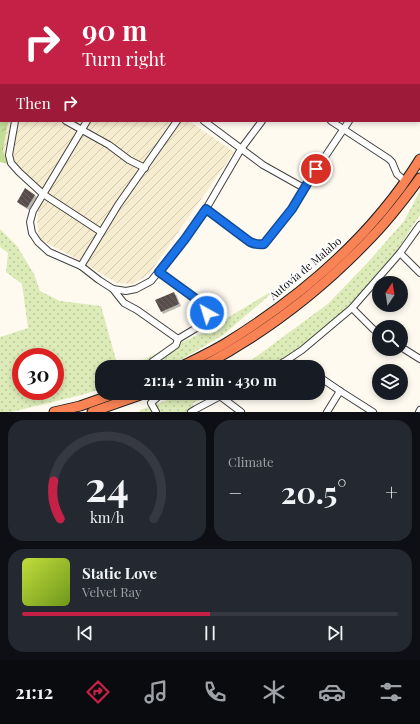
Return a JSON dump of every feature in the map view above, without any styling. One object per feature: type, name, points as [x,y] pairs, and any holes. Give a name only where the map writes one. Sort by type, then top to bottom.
[{"type":"highway","name":"Autovía de Malabo","points":[[193,360],[225,343],[253,325],[292,297],[335,261],[360,237],[392,199],[420,159]]},
{"type":"highway","name":"Autovía de Malabo","points":[[215,360],[262,331],[301,303],[322,285],[369,240],[401,203],[420,178]]},
{"type":"highway","points":[[54,412],[97,400]]},
{"type":"highway","points":[[92,412],[126,400]]},
{"type":"street","points":[[15,122],[9,155],[11,163],[43,194],[101,232]]},
{"type":"street","points":[[68,122],[109,145],[129,160],[145,168]]},
{"type":"street","points":[[86,122],[33,211],[30,222],[32,233],[38,242],[49,252],[81,266],[113,289],[124,302],[178,338]]},
{"type":"street","points":[[81,266],[118,205],[176,122]]},
{"type":"street","points":[[205,122],[241,150],[270,170],[304,188]]},
{"type":"street","points":[[113,289],[126,291],[136,289],[151,281],[159,272],[206,209],[241,150],[261,122]]},
{"type":"street","points":[[333,122],[392,162],[397,174],[405,181]]},
{"type":"street","points":[[206,209],[250,242],[261,245],[264,244],[292,209],[322,160],[348,122]]},
{"type":"street","points":[[287,360],[302,350],[352,308],[400,254],[420,224]]},
{"type":"street","points":[[400,254],[420,273]]},
{"type":"street","points":[[155,360],[176,345],[178,338],[203,324],[206,318],[207,309],[203,304],[159,272]]},
{"type":"street","points":[[352,308],[372,328]]},
{"type":"street","points":[[302,350],[303,360]]},
{"type":"street","points":[[408,351],[420,359]]},
{"type":"street","points":[[325,381],[373,412]]},
{"type":"street","points":[[327,412],[340,391]]},
{"type":"street","points":[[154,400],[151,403],[156,412]]},
{"type":"street","points":[[191,412],[212,400]]},
{"type":"street","points":[[225,400],[241,412]]},
{"type":"shaded area","points":[[8,122],[190,122],[234,152],[149,274],[133,284],[117,283],[39,239],[37,222],[41,193],[8,164],[3,151]]},
{"type":"green space","points":[[0,122],[9,122],[3,151],[8,164],[0,162]]},
{"type":"green space","points":[[420,191],[420,215],[394,255],[376,276],[372,276],[372,281],[357,299],[317,334],[281,360],[252,360],[329,303],[370,260],[404,221]]},
{"type":"green space","points":[[0,229],[17,246],[34,274],[40,291],[60,301],[101,306],[116,360],[95,360],[95,391],[64,399],[64,348],[12,348],[12,400],[60,400],[11,412],[0,412],[0,337],[28,328],[22,284],[6,272],[8,253],[0,247]]},
{"type":"green space","points":[[279,287],[223,335],[181,360],[142,360],[200,334]]},
{"type":"green space","points":[[168,400],[200,400],[193,403],[194,412],[139,412],[140,410]]},
{"type":"building","points":[[25,188],[35,195],[27,208],[17,202]]},
{"type":"building","points":[[174,292],[179,304],[161,312],[155,300]]},
{"type":"route","points":[[207,313],[207,309],[203,304],[159,272],[206,209],[250,242],[261,245],[264,244],[292,209],[316,169]]}]
